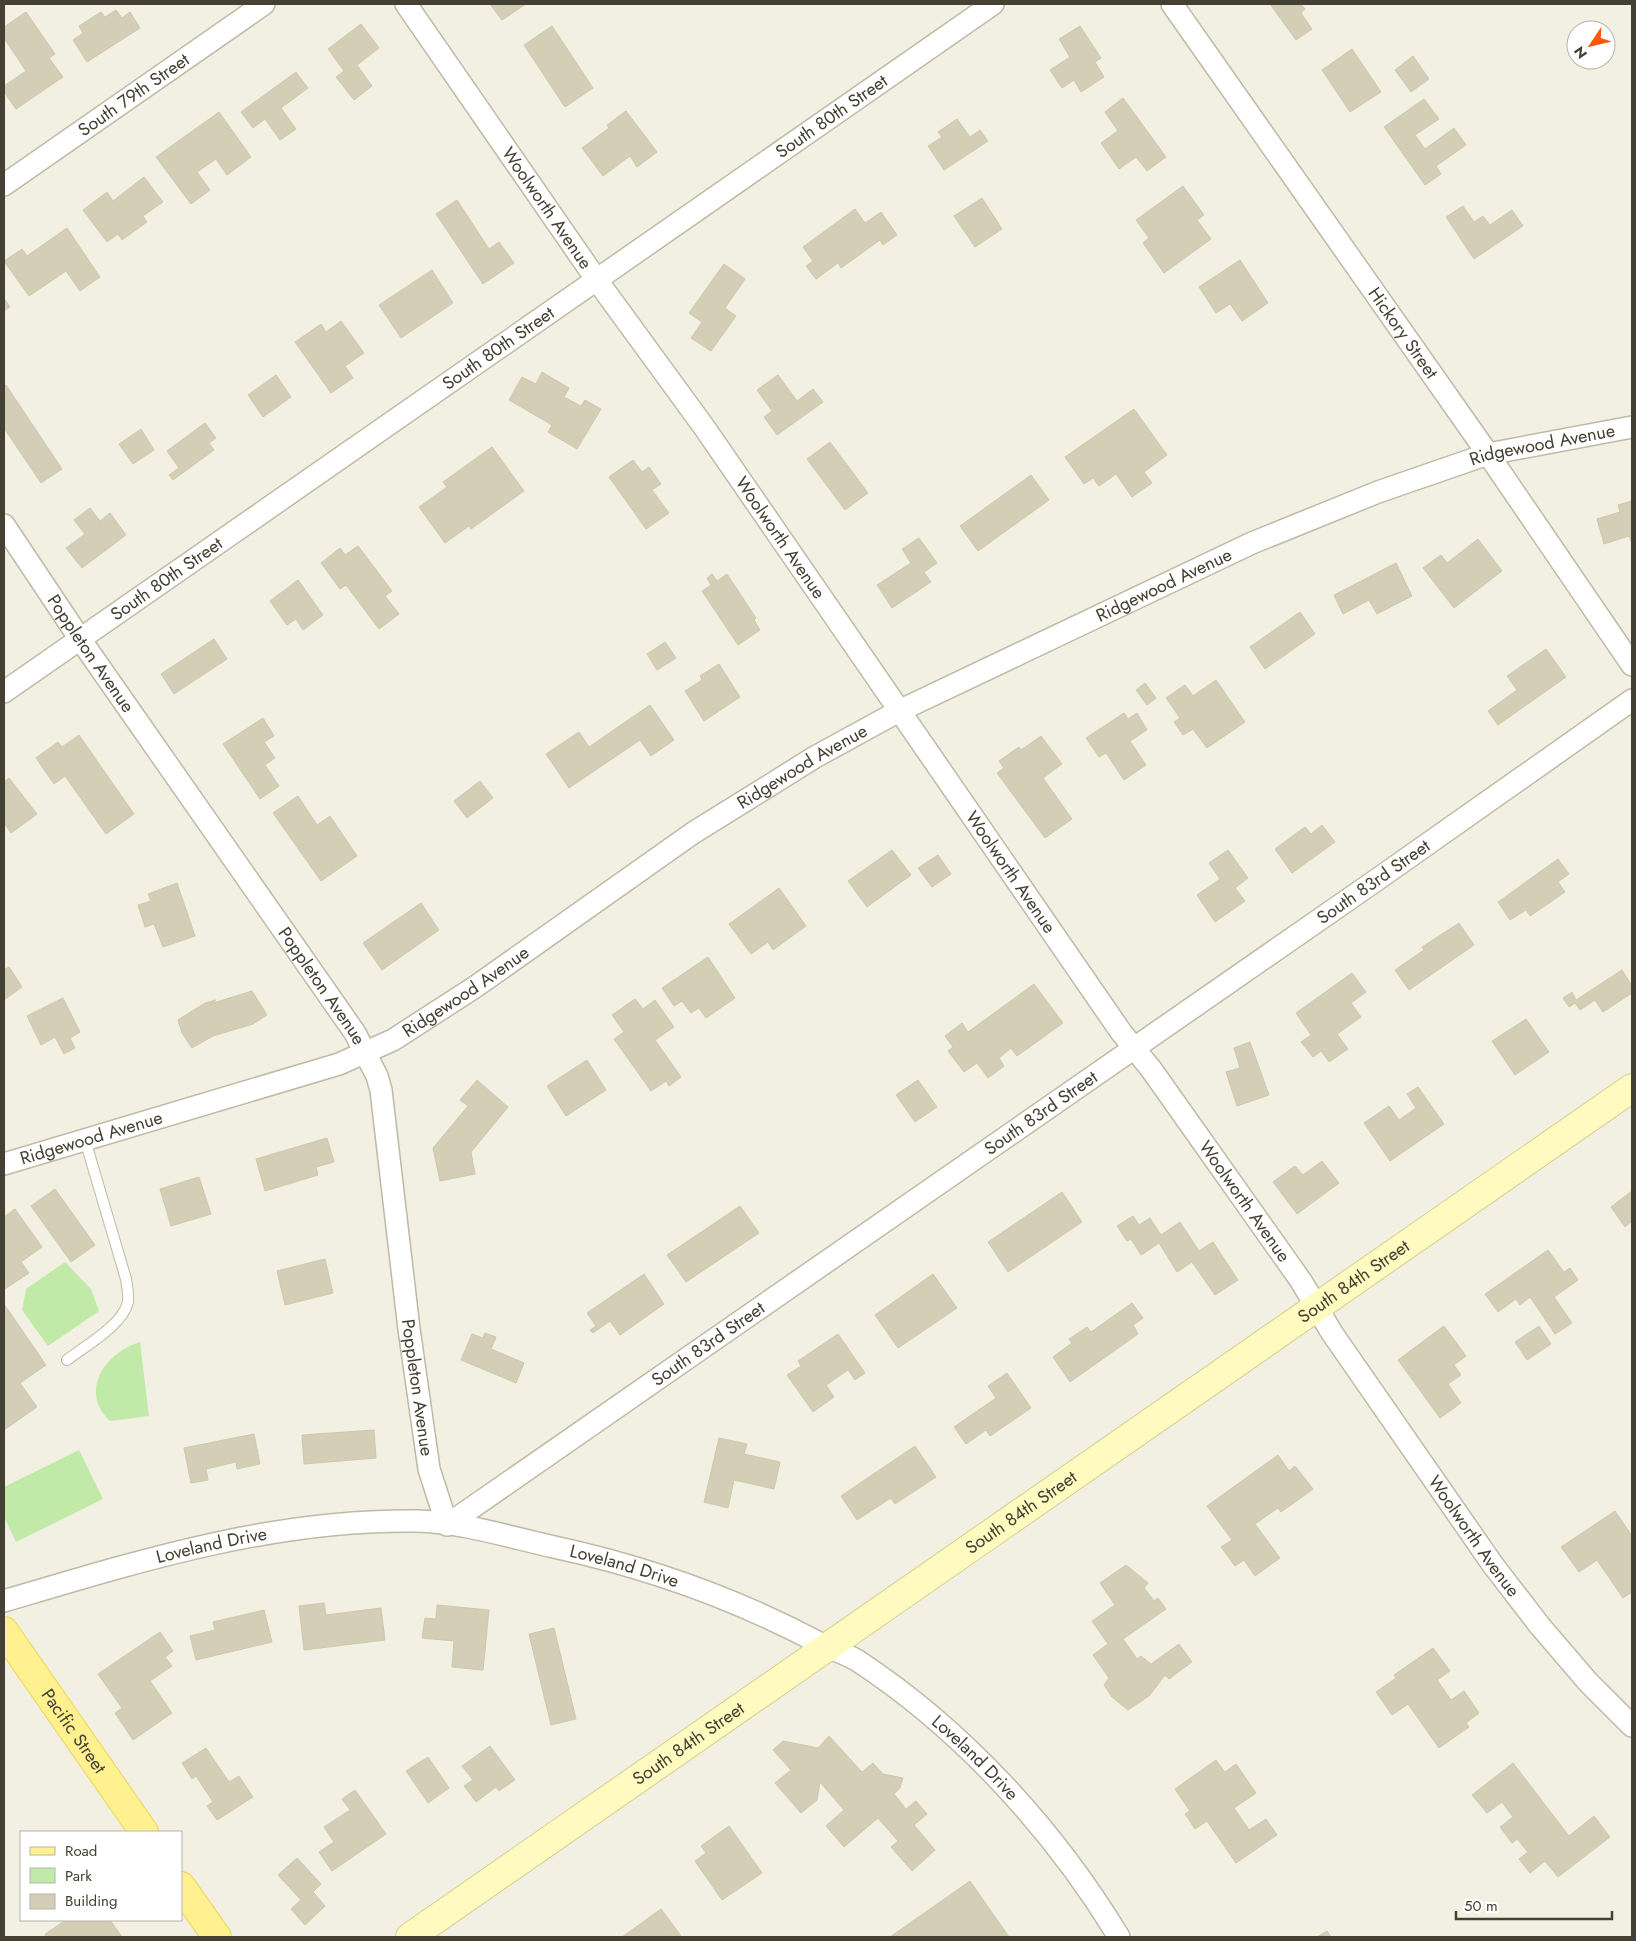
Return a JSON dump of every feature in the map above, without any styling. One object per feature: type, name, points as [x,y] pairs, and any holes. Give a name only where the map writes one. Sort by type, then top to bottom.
[{"type":"main road","name":"South 84th Street","points":[[410,1937],[1632,1088]]},
{"type":"main road","name":"Pacific Street","points":[[4,1632],[143,1831]]},
{"type":"main road","points":[[182,1887],[217,1937]]},
{"type":"street","name":"South 79th Street","points":[[4,185],[264,4]]},
{"type":"street","name":"Woolworth Avenue","points":[[406,4],[596,279],[709,435],[1134,1048],[1249,1208],[1332,1333],[1493,1565],[1540,1626],[1588,1682],[1632,1726]]},
{"type":"street","name":"South 80th Street","points":[[4,692],[993,4]]},
{"type":"street","name":"Hickory Street","points":[[1172,4],[1488,454],[1632,665]]},
{"type":"street","name":"Ridgewood Avenue","points":[[4,1164],[339,1064],[393,1040],[474,986],[693,833],[815,757],[899,711],[1252,542],[1378,492],[1488,454],[1632,427]]},
{"type":"street","name":"Poppleton Avenue","points":[[4,525],[80,639],[355,1033],[378,1076],[382,1090],[409,1329],[429,1469],[447,1525]]},
{"type":"street","name":"South 83rd Street","points":[[447,1525],[1632,700]]},
{"type":"street","name":"Loveland Drive","points":[[4,1601],[152,1558],[263,1532],[347,1523],[418,1521],[488,1531],[590,1554],[650,1572],[738,1604],[856,1660],[908,1698],[941,1726],[1010,1792],[1066,1858],[1119,1937]]},
{"type":"lane","points":[[67,1360],[113,1326],[123,1315],[128,1301],[126,1278],[85,1140]]},
{"type":"green space","points":[[65,1262],[91,1289],[99,1311],[48,1346],[22,1310],[26,1289]]},
{"type":"green space","points":[[140,1342],[149,1416],[110,1421],[101,1409],[96,1397],[96,1385],[100,1374],[116,1354]]},
{"type":"green space","points":[[79,1450],[103,1499],[16,1542],[4,1517],[4,1487]]},
{"type":"building","points":[[490,4],[526,4],[502,20]]},
{"type":"building","points":[[1270,4],[1301,4],[1305,9],[1301,13],[1312,29],[1296,40]]},
{"type":"building","points":[[116,10],[122,18],[130,12],[140,28],[87,62],[73,40],[83,33],[79,26],[101,12],[105,17]]},
{"type":"building","points":[[26,12],[55,54],[49,58],[63,77],[16,109],[4,92],[4,86],[26,71],[4,38],[4,27]]},
{"type":"building","points":[[361,24],[379,48],[357,65],[372,86],[354,100],[336,77],[344,71],[328,49]]},
{"type":"building","points":[[552,26],[593,88],[565,107],[524,45]]},
{"type":"building","points":[[1080,26],[1101,58],[1095,62],[1104,77],[1081,92],[1074,80],[1062,88],[1050,70],[1070,57],[1059,39]]},
{"type":"building","points":[[1352,49],[1381,92],[1350,112],[1322,70]]},
{"type":"building","points":[[1413,56],[1429,79],[1411,92],[1395,70]]},
{"type":"building","points":[[296,72],[308,88],[281,108],[296,129],[280,140],[265,119],[253,128],[241,112]]},
{"type":"building","points":[[1123,98],[1166,157],[1147,171],[1136,157],[1119,169],[1101,143],[1118,131],[1105,112]]},
{"type":"building","points":[[1424,99],[1439,119],[1415,135],[1425,149],[1454,128],[1466,145],[1436,166],[1441,174],[1425,185],[1384,127]]},
{"type":"building","points":[[626,111],[657,152],[637,167],[630,156],[603,176],[582,148],[609,128],[607,125]]},
{"type":"building","points":[[219,112],[251,157],[227,175],[216,159],[197,172],[210,190],[191,204],[156,157]]},
{"type":"building","points":[[957,119],[970,137],[980,130],[988,141],[944,170],[928,146],[942,137],[938,132]]},
{"type":"building","points":[[144,177],[163,202],[143,216],[147,222],[122,240],[118,234],[107,242],[83,210],[107,192],[113,201]]},
{"type":"building","points":[[1183,186],[1204,215],[1197,220],[1211,239],[1164,273],[1143,243],[1149,238],[1136,220]]},
{"type":"building","points":[[982,198],[1002,229],[975,247],[954,216]]},
{"type":"building","points":[[457,200],[489,249],[499,242],[514,263],[483,284],[436,214]]},
{"type":"building","points":[[1463,206],[1474,222],[1483,216],[1490,225],[1512,210],[1523,226],[1474,259],[1446,217]]},
{"type":"building","points":[[855,209],[865,223],[881,212],[897,235],[883,245],[880,240],[841,268],[838,263],[816,279],[806,266],[813,261],[803,247]]},
{"type":"building","points":[[67,228],[100,277],[80,291],[66,271],[29,296],[4,261],[22,249],[27,256]]},
{"type":"building","points":[[1240,260],[1268,303],[1242,321],[1230,304],[1216,313],[1199,287]]},
{"type":"building","points":[[724,264],[745,279],[725,308],[736,316],[711,351],[691,338],[702,322],[689,313]]},
{"type":"building","points":[[432,270],[453,303],[401,338],[379,305]]},
{"type":"building","points":[[4,298],[10,307],[4,311]]},
{"type":"building","points":[[341,321],[364,353],[345,366],[353,378],[331,393],[295,342],[321,324],[326,332]]},
{"type":"building","points":[[542,372],[569,388],[564,397],[581,406],[585,400],[601,409],[577,449],[548,432],[552,425],[509,400],[522,377],[536,384]]},
{"type":"building","points":[[276,375],[291,397],[263,417],[248,395]]},
{"type":"building","points":[[778,375],[797,401],[813,389],[823,402],[777,435],[764,417],[772,411],[757,390]]},
{"type":"building","points":[[6,385],[62,469],[41,483],[4,428],[4,387]]},
{"type":"building","points":[[1134,409],[1167,455],[1144,472],[1152,483],[1132,497],[1116,474],[1099,486],[1093,478],[1084,484],[1065,457]]},
{"type":"building","points":[[205,423],[216,438],[209,443],[214,450],[173,480],[169,475],[179,468],[167,451]]},
{"type":"building","points":[[141,429],[154,450],[133,464],[119,444]]},
{"type":"building","points":[[830,442],[868,493],[845,510],[807,459]]},
{"type":"building","points":[[492,447],[524,491],[471,529],[469,526],[445,543],[419,507],[447,487],[443,482]]},
{"type":"building","points":[[633,460],[642,472],[649,467],[661,484],[652,490],[669,513],[646,529],[609,477]]},
{"type":"building","points":[[1031,475],[1049,500],[978,551],[960,526]]},
{"type":"building","points":[[1632,501],[1632,544],[1629,536],[1604,544],[1597,519],[1620,512],[1618,505]]},
{"type":"building","points":[[90,508],[100,521],[110,513],[126,535],[82,568],[66,548],[85,534],[74,520]]},
{"type":"building","points":[[919,538],[937,563],[924,572],[931,582],[892,608],[877,585],[911,563],[902,549]]},
{"type":"building","points":[[1478,539],[1502,571],[1454,608],[1423,568],[1441,555],[1447,563]]},
{"type":"building","points":[[358,546],[392,591],[385,596],[399,614],[379,629],[346,585],[340,589],[321,563],[340,548],[345,555]]},
{"type":"building","points":[[1396,563],[1412,596],[1377,614],[1369,600],[1343,614],[1334,595]]},
{"type":"building","points":[[712,574],[717,581],[727,574],[756,618],[754,620],[760,630],[738,645],[702,591],[711,585],[707,578]]},
{"type":"building","points":[[298,580],[323,615],[303,630],[296,619],[287,625],[270,601]]},
{"type":"building","points":[[1300,612],[1315,634],[1265,669],[1250,647]]},
{"type":"building","points":[[214,639],[227,659],[174,694],[161,674]]},
{"type":"building","points":[[665,642],[676,658],[657,670],[647,654]]},
{"type":"building","points":[[1546,649],[1566,677],[1498,725],[1488,711],[1517,690],[1507,676]]},
{"type":"building","points":[[719,664],[740,697],[704,721],[685,691],[702,680],[700,676]]},
{"type":"building","points":[[1216,680],[1245,722],[1207,748],[1193,729],[1183,735],[1174,722],[1180,718],[1166,698],[1185,685],[1193,696]]},
{"type":"building","points":[[1145,683],[1156,698],[1147,705],[1136,690]]},
{"type":"building","points":[[650,705],[674,740],[651,756],[640,740],[569,788],[546,754],[579,732],[589,747]]},
{"type":"building","points":[[1124,713],[1128,719],[1137,713],[1147,730],[1130,741],[1146,765],[1124,780],[1106,753],[1099,757],[1086,738]]},
{"type":"building","points":[[263,718],[274,736],[264,742],[275,758],[265,765],[279,786],[260,799],[223,744]]},
{"type":"building","points":[[79,735],[134,814],[106,834],[65,776],[54,784],[36,758],[58,742],[62,747]]},
{"type":"building","points":[[1041,736],[1062,764],[1043,778],[1072,819],[1045,838],[997,773],[1004,768],[999,761],[1019,747],[1021,750]]},
{"type":"building","points":[[9,778],[37,814],[11,833],[4,823],[4,782]]},
{"type":"building","points":[[480,781],[493,798],[467,818],[454,801]]},
{"type":"building","points":[[298,796],[317,825],[330,816],[357,856],[321,881],[273,813]]},
{"type":"building","points":[[1322,825],[1335,842],[1292,873],[1275,849],[1305,827],[1311,834]]},
{"type":"building","points":[[892,850],[911,875],[867,907],[848,881]]},
{"type":"building","points":[[1228,850],[1248,878],[1235,888],[1245,901],[1215,922],[1197,895],[1220,879],[1209,863]]},
{"type":"building","points":[[938,855],[951,874],[932,887],[918,868]]},
{"type":"building","points":[[1558,859],[1569,874],[1558,882],[1565,892],[1530,916],[1526,910],[1510,920],[1498,902]]},
{"type":"building","points":[[177,883],[195,936],[163,947],[154,924],[145,927],[138,905],[151,901],[148,894]]},
{"type":"building","points":[[779,888],[806,926],[773,950],[768,942],[751,954],[729,924]]},
{"type":"building","points":[[421,903],[439,930],[382,970],[363,943]]},
{"type":"building","points":[[1459,923],[1474,945],[1409,990],[1395,970],[1424,950],[1422,947]]},
{"type":"building","points":[[708,957],[735,998],[706,1018],[699,1008],[691,1013],[682,1001],[674,1006],[662,988]]},
{"type":"building","points":[[9,967],[22,987],[4,1000],[4,970]]},
{"type":"building","points":[[1622,970],[1632,986],[1632,993],[1603,1012],[1595,1000],[1580,1010],[1575,1003],[1569,1007],[1563,998],[1572,992],[1576,1000]]},
{"type":"building","points":[[1352,973],[1366,992],[1351,1003],[1361,1017],[1337,1034],[1348,1049],[1329,1062],[1321,1051],[1313,1057],[1301,1042],[1311,1035],[1296,1013]]},
{"type":"building","points":[[1034,984],[1063,1023],[1017,1056],[1011,1048],[999,1058],[1004,1066],[988,1078],[977,1063],[964,1072],[948,1051],[953,1047],[945,1036],[962,1023],[968,1032]]},
{"type":"building","points":[[252,991],[267,1015],[253,1024],[213,1036],[192,1048],[182,1033],[178,1020],[205,1003],[216,1000],[210,1004]]},
{"type":"building","points":[[63,998],[80,1032],[70,1038],[75,1048],[64,1054],[55,1037],[41,1045],[27,1016]]},
{"type":"building","points":[[635,999],[643,1009],[655,1000],[674,1027],[655,1040],[681,1077],[669,1086],[666,1081],[651,1091],[614,1039],[624,1032],[612,1015]]},
{"type":"building","points":[[1526,1019],[1549,1052],[1515,1075],[1492,1041]]},
{"type":"building","points":[[1250,1042],[1269,1095],[1237,1106],[1226,1072],[1240,1068],[1234,1048]]},
{"type":"building","points":[[587,1060],[606,1090],[566,1116],[547,1086]]},
{"type":"building","points":[[477,1080],[508,1107],[471,1152],[475,1174],[440,1181],[433,1148],[468,1106],[460,1100]]},
{"type":"building","points":[[918,1080],[937,1107],[915,1122],[896,1095]]},
{"type":"building","points":[[1418,1087],[1444,1124],[1390,1161],[1364,1123],[1389,1106],[1399,1120],[1416,1108],[1407,1094]]},
{"type":"building","points":[[327,1138],[334,1162],[316,1167],[318,1175],[265,1191],[256,1159]]},
{"type":"building","points":[[1322,1161],[1339,1183],[1297,1214],[1273,1182],[1295,1166],[1303,1175]]},
{"type":"building","points":[[199,1177],[211,1214],[171,1226],[160,1189]]},
{"type":"building","points":[[55,1189],[95,1245],[71,1262],[31,1206]]},
{"type":"building","points":[[1632,1191],[1632,1221],[1625,1227],[1611,1207]]},
{"type":"building","points":[[1062,1192],[1082,1222],[1008,1272],[988,1242]]},
{"type":"building","points":[[740,1206],[759,1233],[686,1282],[667,1255]]},
{"type":"building","points":[[15,1209],[42,1247],[21,1262],[29,1273],[5,1289],[4,1217]]},
{"type":"building","points":[[1133,1216],[1139,1225],[1150,1218],[1161,1235],[1180,1222],[1199,1251],[1213,1242],[1238,1280],[1215,1295],[1192,1262],[1177,1272],[1159,1243],[1141,1255],[1131,1239],[1127,1241],[1117,1226]]},
{"type":"building","points":[[1548,1250],[1564,1272],[1570,1268],[1578,1280],[1554,1297],[1572,1323],[1555,1334],[1530,1297],[1520,1305],[1516,1299],[1498,1312],[1485,1294]]},
{"type":"building","points":[[325,1259],[333,1293],[285,1305],[277,1271]]},
{"type":"building","points":[[644,1274],[664,1304],[620,1335],[610,1321],[593,1333],[590,1330],[596,1326],[587,1313]]},
{"type":"building","points":[[933,1274],[957,1308],[898,1348],[875,1315]]},
{"type":"building","points":[[1132,1303],[1143,1318],[1133,1325],[1138,1334],[1070,1382],[1053,1357],[1072,1343],[1069,1339],[1087,1327],[1091,1332]]},
{"type":"building","points":[[4,1304],[46,1365],[20,1383],[37,1407],[4,1430]]},
{"type":"building","points":[[1444,1326],[1466,1356],[1454,1365],[1461,1375],[1448,1384],[1461,1403],[1440,1418],[1398,1360]]},
{"type":"building","points":[[1539,1326],[1551,1344],[1527,1360],[1515,1342]]},
{"type":"building","points":[[485,1333],[496,1337],[491,1349],[524,1363],[516,1383],[461,1360],[472,1334],[483,1338]]},
{"type":"building","points":[[838,1334],[865,1373],[855,1380],[848,1370],[826,1385],[834,1397],[813,1412],[787,1375],[801,1366],[798,1361]]},
{"type":"building","points":[[1007,1373],[1031,1408],[990,1436],[986,1430],[966,1444],[954,1427],[996,1398],[988,1386]]},
{"type":"building","points":[[374,1430],[376,1458],[304,1464],[302,1435]]},
{"type":"building","points":[[254,1434],[260,1464],[237,1469],[236,1462],[206,1469],[208,1480],[191,1483],[184,1448]]},
{"type":"building","points":[[719,1438],[747,1444],[744,1454],[780,1462],[774,1489],[734,1480],[728,1508],[704,1502]]},
{"type":"building","points":[[915,1446],[936,1477],[895,1504],[891,1498],[857,1520],[841,1496]]},
{"type":"building","points":[[1278,1455],[1289,1471],[1295,1466],[1313,1489],[1281,1512],[1278,1508],[1255,1524],[1280,1558],[1255,1576],[1244,1560],[1235,1566],[1221,1547],[1232,1540],[1207,1506]]},
{"type":"building","points":[[1615,1511],[1632,1536],[1632,1592],[1623,1598],[1597,1560],[1579,1572],[1561,1547]]},
{"type":"building","points":[[1126,1565],[1148,1583],[1144,1588],[1154,1601],[1158,1598],[1166,1609],[1123,1639],[1137,1659],[1141,1656],[1151,1664],[1179,1644],[1192,1662],[1169,1679],[1165,1675],[1149,1696],[1128,1710],[1112,1697],[1104,1685],[1109,1678],[1093,1655],[1108,1644],[1092,1621],[1115,1605],[1100,1583]]},
{"type":"building","points":[[324,1603],[326,1615],[381,1608],[385,1640],[304,1650],[299,1606]]},
{"type":"building","points":[[437,1605],[489,1610],[483,1670],[452,1667],[454,1641],[422,1638],[425,1618],[436,1619]]},
{"type":"building","points":[[264,1610],[272,1642],[196,1660],[190,1636],[215,1630],[213,1622]]},
{"type":"building","points":[[554,1628],[576,1719],[551,1725],[529,1634]]},
{"type":"building","points":[[160,1632],[173,1651],[165,1657],[172,1666],[150,1681],[172,1713],[133,1740],[115,1713],[122,1708],[98,1674]]},
{"type":"building","points":[[1433,1648],[1450,1671],[1437,1680],[1451,1700],[1464,1691],[1479,1713],[1466,1723],[1469,1727],[1439,1748],[1408,1704],[1392,1715],[1376,1692],[1396,1678],[1394,1675]]},
{"type":"building","points":[[829,1736],[862,1772],[873,1763],[883,1774],[903,1778],[900,1788],[894,1794],[906,1809],[916,1801],[927,1814],[914,1825],[935,1850],[912,1871],[891,1847],[898,1841],[878,1818],[844,1847],[826,1826],[844,1810],[820,1782],[817,1800],[801,1813],[775,1783],[791,1770],[773,1750],[783,1741],[818,1748]]},
{"type":"building","points":[[490,1746],[515,1780],[499,1791],[496,1787],[476,1802],[464,1786],[473,1780],[462,1766]]},
{"type":"building","points":[[206,1748],[229,1782],[239,1776],[253,1797],[217,1820],[207,1806],[213,1802],[196,1776],[192,1779],[182,1763]]},
{"type":"building","points":[[428,1757],[449,1788],[428,1803],[406,1771]]},
{"type":"building","points":[[1216,1760],[1225,1772],[1236,1764],[1256,1793],[1234,1808],[1249,1830],[1266,1819],[1277,1835],[1236,1863],[1207,1821],[1195,1829],[1185,1814],[1190,1811],[1175,1789]]},
{"type":"building","points":[[1513,1763],[1569,1836],[1594,1816],[1610,1837],[1558,1877],[1545,1861],[1530,1873],[1519,1859],[1528,1852],[1517,1839],[1512,1843],[1500,1827],[1513,1817],[1502,1802],[1487,1813],[1472,1795]]},
{"type":"building","points":[[355,1790],[386,1834],[332,1871],[319,1852],[334,1842],[324,1827],[350,1810],[342,1799]]},
{"type":"building","points":[[729,1826],[762,1873],[722,1900],[695,1861],[706,1853],[701,1846]]},
{"type":"building","points":[[297,1858],[321,1884],[313,1892],[325,1906],[305,1925],[291,1909],[301,1900],[278,1875]]},
{"type":"building","points":[[970,1881],[1009,1937],[890,1937]]},
{"type":"building","points":[[661,1909],[681,1936],[622,1937]]},
{"type":"building","points":[[64,1921],[111,1921],[122,1937],[47,1937],[45,1934]]},
{"type":"building","points":[[1327,1931],[1331,1937],[1317,1937]]}]
